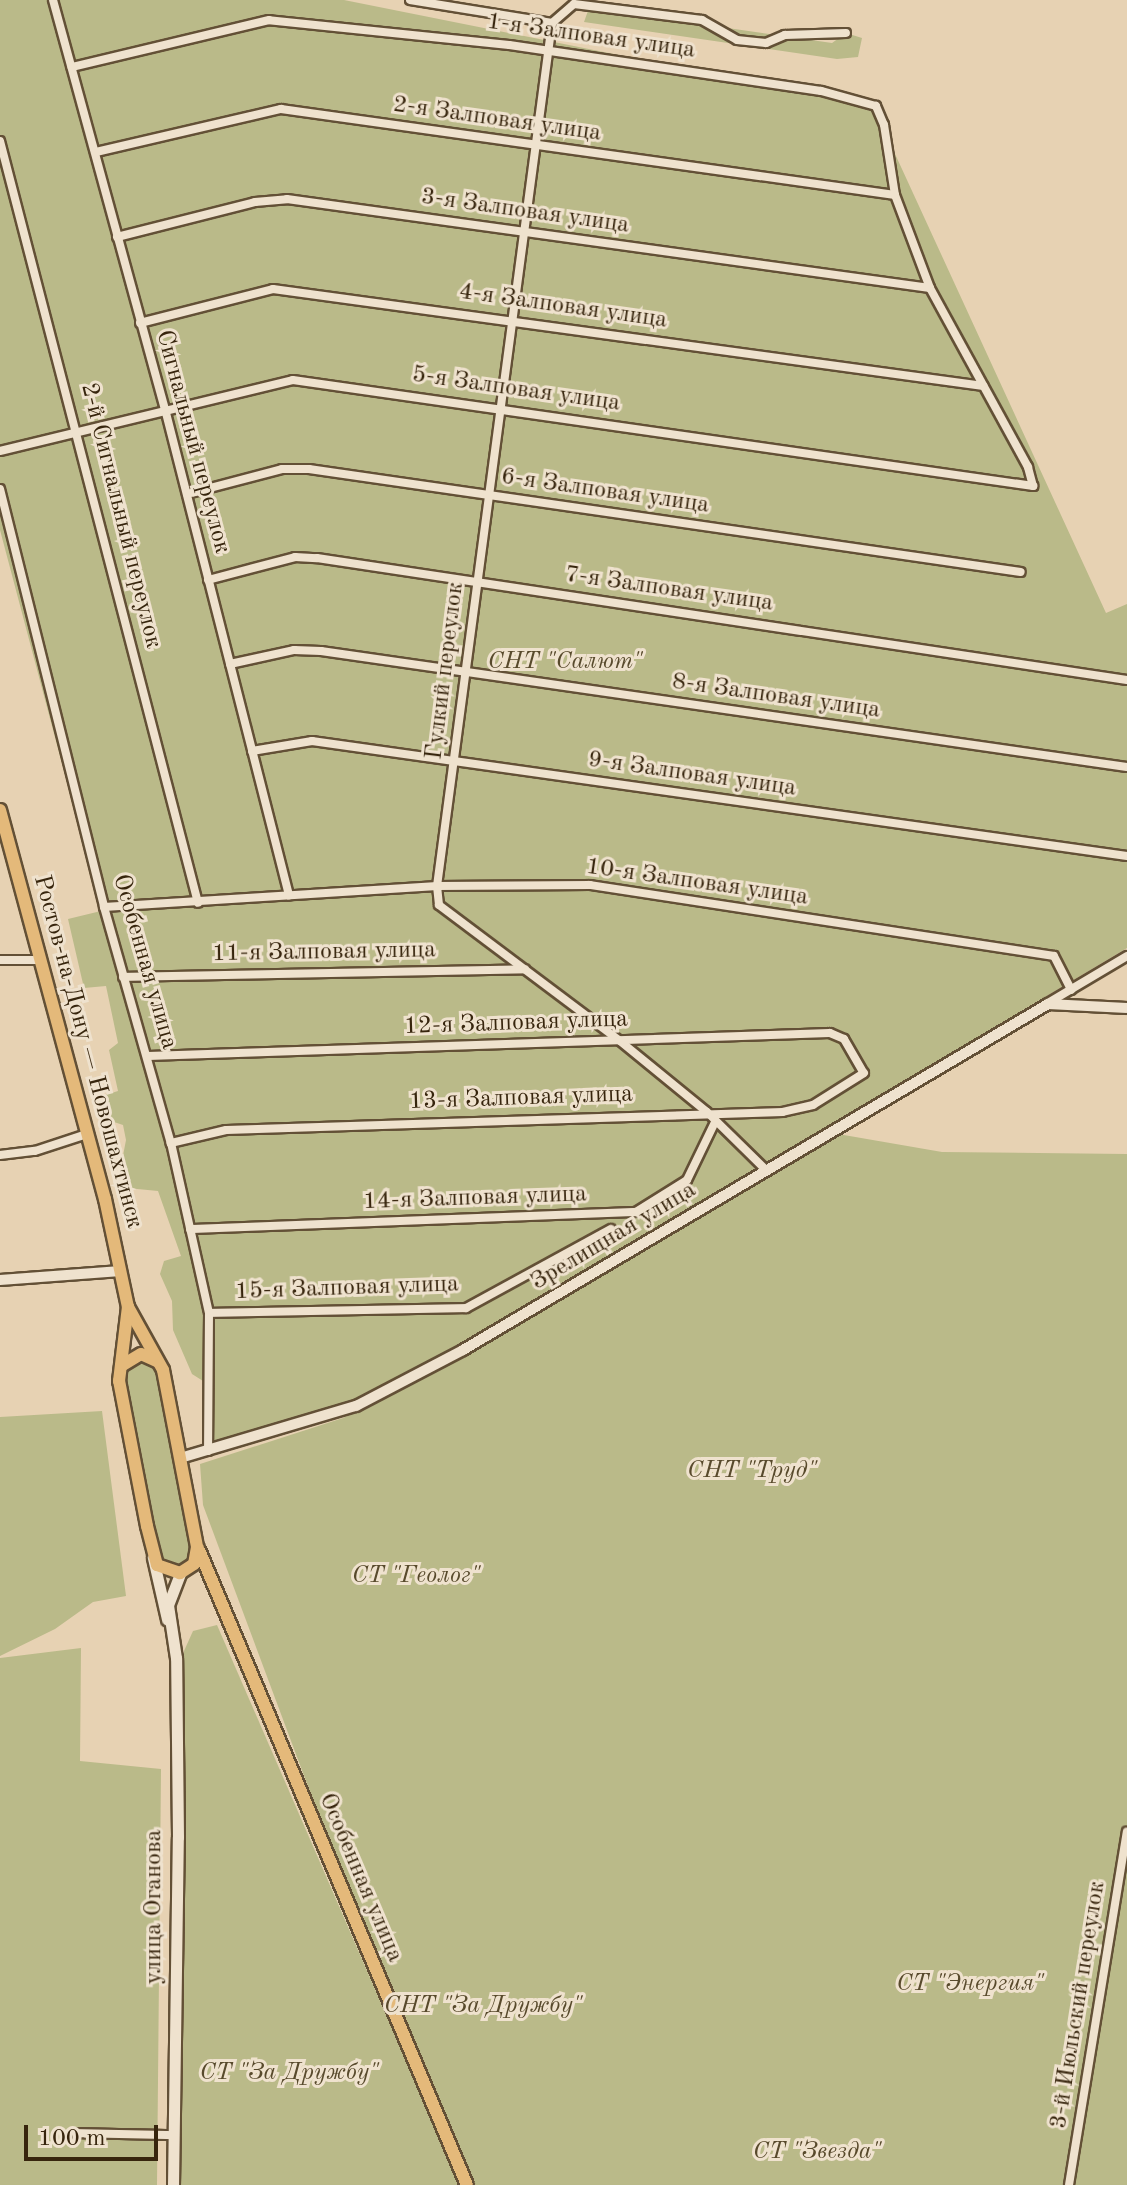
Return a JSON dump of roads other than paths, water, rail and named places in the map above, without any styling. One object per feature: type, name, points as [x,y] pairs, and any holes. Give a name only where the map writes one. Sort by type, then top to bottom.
[{"type":"main road","name":"Ростов-на-Дону — Новошахтинск","points":[[0,810],[87,1134],[128,1307]]},
{"type":"main road","name":"Особенная улица","points":[[128,1307],[157,1361],[197,1547],[467,2185]]},
{"type":"main road","points":[[128,1307],[119,1381],[153,1556],[163,1570],[182,1572],[213,1588]]},
{"type":"main road","points":[[121,1366],[141,1354],[157,1361]]},
{"type":"main road","points":[[182,1572],[194,1564],[197,1547]]},
{"type":"main road","name":"улица Оганова","points":[[153,1556],[161,1606],[173,1630]]},
{"type":"main road","name":"улица Оганова","points":[[173,2185],[178,1837],[173,1630],[169,1595],[182,1572]]},
{"type":"street","name":"Сигнальный переулок","points":[[53,0],[165,409],[289,895]]},
{"type":"street","points":[[410,0],[464,4],[552,23],[574,4],[702,20],[737,40],[766,43],[785,35],[846,33]]},
{"type":"street","name":"1-я Залповая улица","points":[[72,67],[269,20],[548,51],[821,91],[876,106],[884,125],[895,195]]},
{"type":"street","name":"Гулкий переулок","points":[[437,886],[552,23]]},
{"type":"street","name":"2-я Залповая улица","points":[[96,152],[281,109],[895,195]]},
{"type":"street","name":"2-й Сигнальный переулок","points":[[0,141],[78,431],[198,903]]},
{"type":"street","points":[[895,195],[930,288],[983,386]]},
{"type":"street","name":"3-я Залповая улица","points":[[117,237],[255,202],[287,199],[930,288]]},
{"type":"street","name":"4-я Залповая улица","points":[[140,323],[273,289],[983,386]]},
{"type":"street","name":"5-я Залповая улица","points":[[0,451],[293,380],[502,407],[1033,486],[1028,467],[983,386]]},
{"type":"street","name":"6-я Залповая улица","points":[[187,494],[282,469],[309,469],[1021,572]]},
{"type":"street","name":"Особенная улица","points":[[0,489],[104,907],[171,1143],[209,1313],[208,1451]]},
{"type":"street","name":"7-я Залповая улица","points":[[208,580],[295,557],[1127,680]]},
{"type":"street","name":"8-я Залповая улица","points":[[230,664],[294,650],[321,651],[1127,767]]},
{"type":"street","name":"9-я Залповая улица","points":[[252,751],[304,740],[1127,856]]},
{"type":"street","name":"10-я Залповая улица","points":[[104,907],[437,886],[590,885],[1054,956],[1071,990]]},
{"type":"street","points":[[437,886],[439,905],[447,914],[620,1041],[707,1112],[767,1171]]},
{"type":"street","name":"Зрелищная улица","points":[[180,1458],[356,1406],[463,1350],[1127,956]]},
{"type":"street","points":[[0,960],[39,960]]},
{"type":"street","name":"11-я Залповая улица","points":[[123,977],[525,969]]},
{"type":"street","points":[[1048,1004],[1127,1008]]},
{"type":"street","name":"12-я Залповая улица","points":[[148,1056],[837,1034],[864,1073]]},
{"type":"street","name":"13-я Залповая улица","points":[[171,1143],[226,1130],[707,1112],[783,1112],[813,1105],[864,1073]]},
{"type":"street","name":"14-я Залповая улица","points":[[190,1229],[636,1212],[687,1180],[715,1122]]},
{"type":"street","points":[[0,1155],[35,1151],[87,1134]]},
{"type":"street","name":"15-я Залповая улица","points":[[209,1313],[466,1308],[611,1229]]},
{"type":"street","points":[[0,1280],[121,1271]]},
{"type":"street","name":"3-й Июльский переулок","points":[[1069,2185],[1127,1832]]},
{"type":"street","points":[[76,2133],[174,2135]]},
{"type":"park label","name":"СНТ \"Салют\"","points":[[565,663]]},
{"type":"park label","name":"СНТ \"Труд\"","points":[[752,1472]]},
{"type":"park label","name":"СТ \"Геолог\"","points":[[416,1577]]},
{"type":"park label","name":"СТ \"Энергия\"","points":[[970,1985]]},
{"type":"park label","name":"СНТ \"За Дружбу\"","points":[[483,2007]]},
{"type":"park label","name":"СТ \"За Дружбу\"","points":[[289,2074]]},
{"type":"park label","name":"СТ \"Звезда\"","points":[[817,2153]]}]
